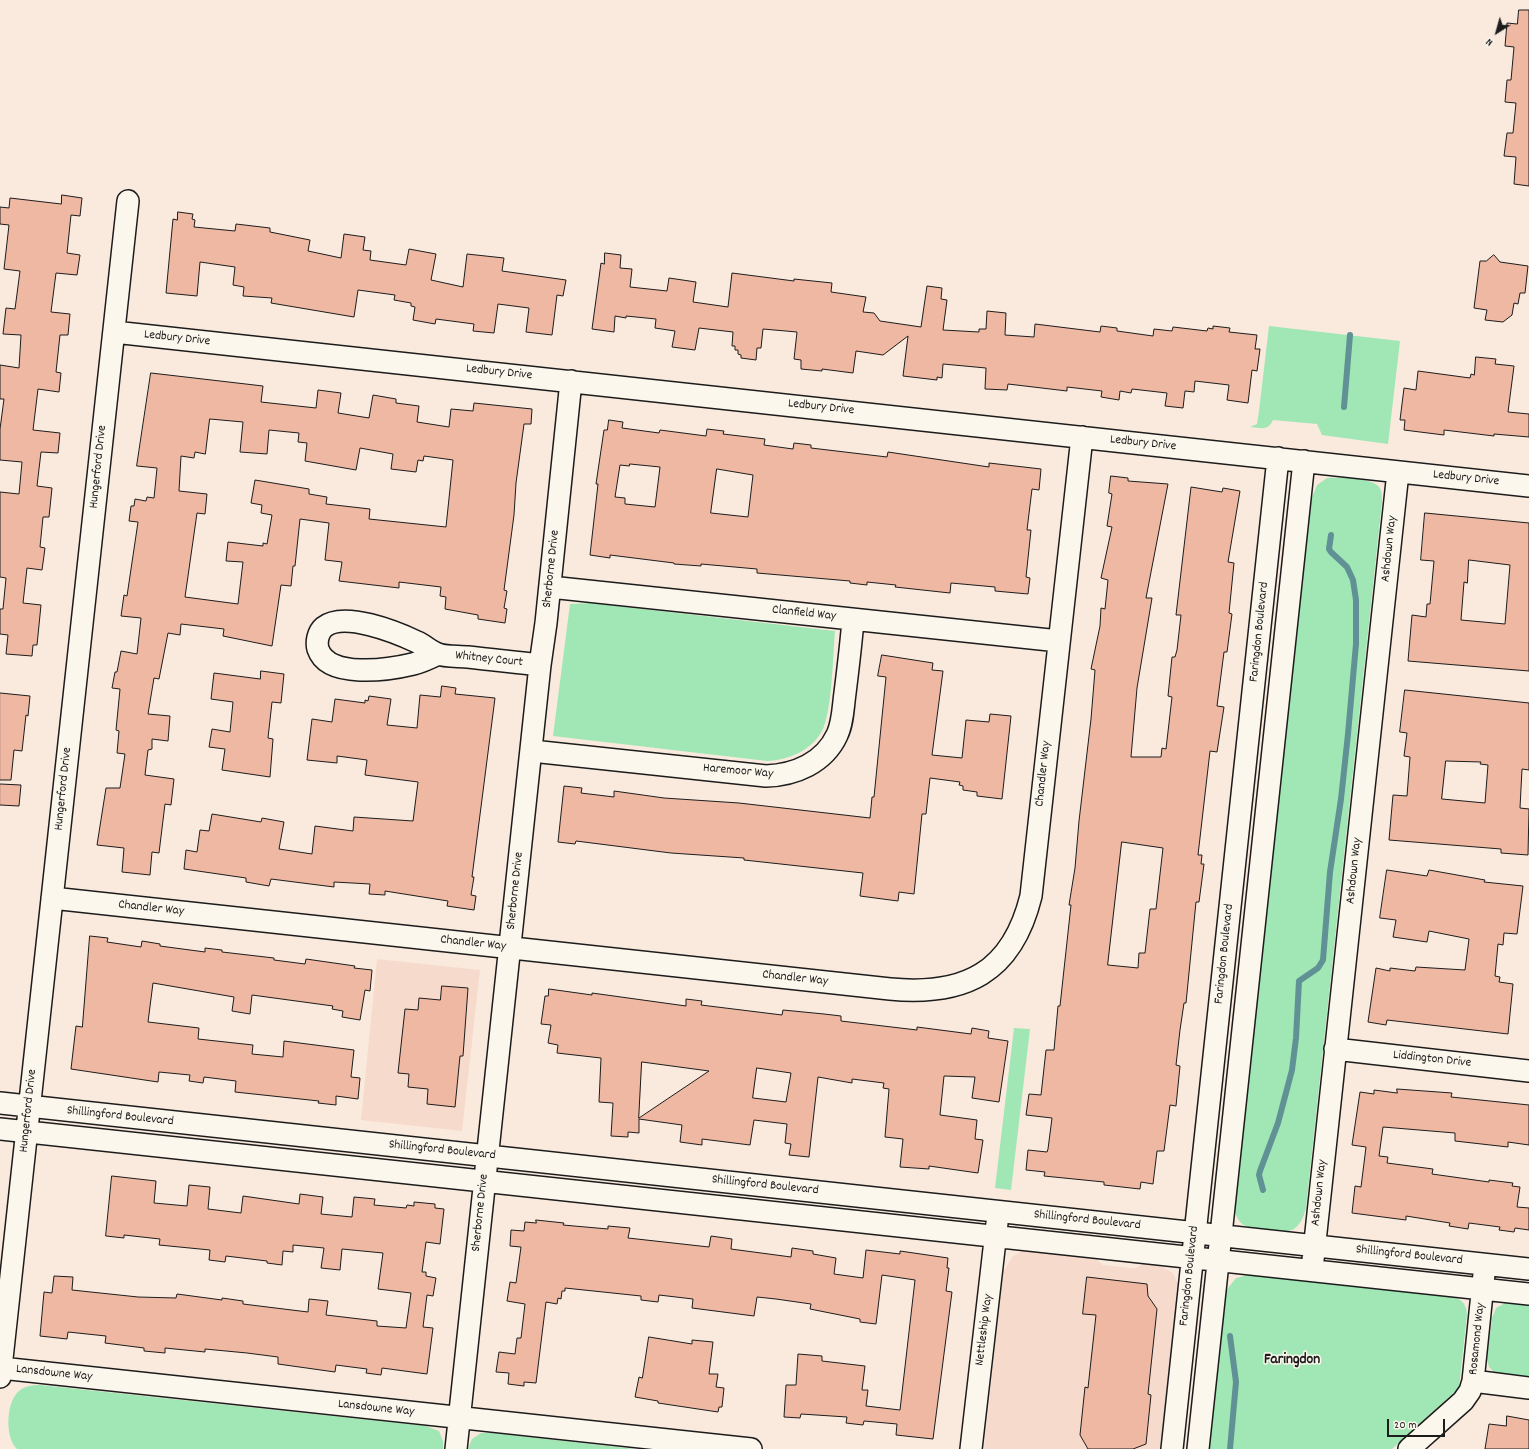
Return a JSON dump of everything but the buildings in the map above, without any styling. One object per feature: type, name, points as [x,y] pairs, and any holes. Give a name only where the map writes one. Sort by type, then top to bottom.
[{"type":"street","name":"Hungerford Drive","points":[[0,1373],[128,201]]},
{"type":"street","name":"Ledbury Drive","points":[[114,332],[1529,486]]},
{"type":"street","name":"Sherborne Drive","points":[[456,1449],[571,381]]},
{"type":"street","name":"Chandler Way","points":[[52,898],[914,991],[935,990],[958,986],[993,966],[1007,950],[1018,933],[1026,915],[1031,896],[1082,437]]},
{"type":"street","name":"Faringdon Boulevard","points":[[1172,1449],[1278,458]]},
{"type":"street","name":"Faringdon Boulevard","points":[[1198,1449],[1304,461]]},
{"type":"street","name":"Ashdown Way","points":[[1312,1271],[1398,472]]},
{"type":"street","name":"Clanfield Way","points":[[550,587],[1059,641]]},
{"type":"street","name":"Whitney Court","points":[[438,654],[413,664],[359,670],[336,666],[327,662],[320,654],[317,646],[318,637],[323,628],[333,622],[342,620],[376,626],[417,642],[438,654],[540,665]]},
{"type":"street","name":"Haremoor Way","points":[[532,751],[766,776],[782,776],[796,772],[810,765],[821,756],[831,745],[837,734],[844,701],[854,620]]},
{"type":"street","points":[[1237,843],[1263,844]]},
{"type":"street","name":"Liddington Drive","points":[[1335,1049],[1529,1071]]},
{"type":"street","name":"Shillingford Boulevard","points":[[0,1103],[1529,1269]]},
{"type":"street","name":"Shillingford Boulevard","points":[[0,1129],[1529,1294]]},
{"type":"street","name":"Nettleship Way","points":[[971,1449],[998,1212]]},
{"type":"street","name":"Rosamond Way","points":[[1485,1265],[1473,1381],[1529,1388]]},
{"type":"street","name":"Lansdowne Way","points":[[0,1373],[459,1418],[751,1449]]},
{"type":"street","points":[[1409,1449],[1463,1401],[1470,1391],[1473,1381]]},
{"type":"shaded area","points":[[377,959],[480,970],[462,1131],[361,1120]]},
{"type":"shaded area","points":[[1030,1250],[1093,1257],[1103,1265],[1136,1268],[1144,1263],[1159,1265],[1173,1273],[1178,1284],[1179,1294],[1161,1449],[984,1449],[1003,1272],[1012,1257],[1022,1251]]},
{"type":"green space","points":[[1269,326],[1400,341],[1388,444],[1322,435],[1317,424],[1273,420],[1269,426],[1264,428],[1250,427],[1257,424]]},
{"type":"green space","points":[[1327,478],[1353,478],[1373,483],[1381,490],[1382,502],[1306,1208],[1302,1220],[1294,1229],[1289,1231],[1274,1232],[1258,1230],[1244,1225],[1237,1218],[1234,1204],[1310,502],[1317,485]]},
{"type":"green space","points":[[590,603],[835,631],[830,695],[823,729],[813,743],[800,752],[784,759],[767,761],[553,736],[570,604]]},
{"type":"green space","points":[[1014,1028],[1030,1029],[1011,1190],[995,1188]]},
{"type":"green space","points":[[1248,1275],[1449,1296],[1459,1299],[1464,1304],[1467,1314],[1459,1388],[1392,1449],[1207,1449],[1225,1292],[1236,1278]]},
{"type":"green space","points":[[1505,1303],[1529,1304],[1529,1377],[1495,1373],[1489,1367],[1487,1359],[1492,1318],[1496,1308]]},
{"type":"green space","points":[[40,1385],[426,1426],[439,1431],[443,1441],[443,1449],[17,1449],[10,1437],[8,1421],[13,1398],[25,1387]]},
{"type":"green space","points":[[481,1433],[493,1433],[635,1449],[468,1449],[472,1439]]},
{"type":"waterway","points":[[1344,407],[1350,335]]},
{"type":"waterway","points":[[1263,1190],[1259,1175],[1278,1123],[1292,1070],[1296,1038],[1299,981],[1318,968],[1323,960],[1330,872],[1341,799],[1348,734],[1356,644],[1356,600],[1353,580],[1347,567],[1329,549],[1331,535]]},
{"type":"waterway","points":[[1230,1336],[1236,1382],[1230,1449]]},
{"type":"district","name":"Faringdon","points":[[1292,1361]]}]
